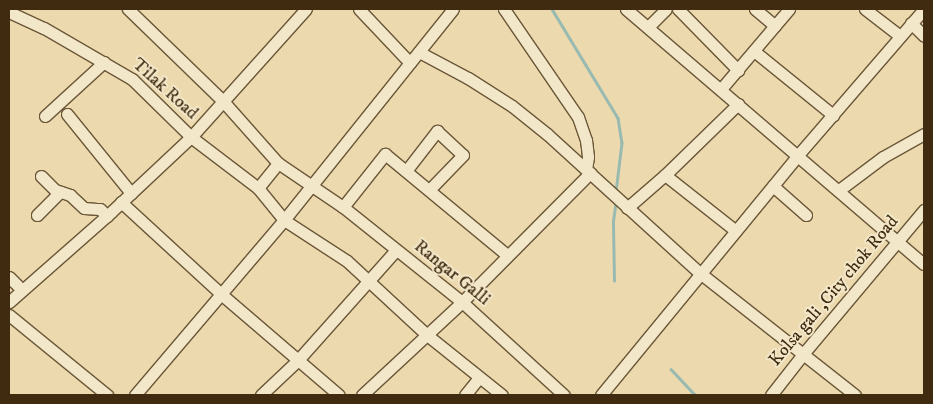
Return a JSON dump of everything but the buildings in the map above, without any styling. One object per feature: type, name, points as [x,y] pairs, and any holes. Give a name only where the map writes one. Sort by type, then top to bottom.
[{"type":"street","name":"Rangar Galli","points":[[128,9],[222,100],[278,162],[313,184],[462,302],[564,395]]},
{"type":"street","points":[[9,302],[107,216],[191,136],[306,9]]},
{"type":"street","points":[[359,9],[410,63]]},
{"type":"street","points":[[135,395],[284,220],[453,9]]},
{"type":"street","points":[[504,9],[578,118],[586,140],[591,174]]},
{"type":"street","points":[[626,9],[722,89],[924,264]]},
{"type":"street","points":[[648,27],[666,9]]},
{"type":"street","points":[[678,9],[738,70]]},
{"type":"street","points":[[755,9],[775,26]]},
{"type":"street","points":[[722,89],[790,9]]},
{"type":"street","points":[[865,9],[900,36]]},
{"type":"street","points":[[601,395],[798,155],[924,9]]},
{"type":"street","name":"Tilak Road","points":[[9,12],[44,28],[132,79],[191,136],[258,188],[284,220],[346,261],[370,280],[427,335],[502,395]]},
{"type":"street","points":[[911,23],[924,36]]},
{"type":"street","points":[[754,50],[832,115]]},
{"type":"street","points":[[419,52],[468,78],[512,106],[591,174],[700,273],[855,395]]},
{"type":"street","points":[[44,116],[104,62]]},
{"type":"street","points":[[627,208],[665,175],[738,104]]},
{"type":"street","points":[[67,114],[131,193]]},
{"type":"street","points":[[406,171],[437,132],[462,155],[430,189]]},
{"type":"street","points":[[839,190],[883,157],[924,134]]},
{"type":"street","points":[[343,207],[385,154],[430,189],[507,255]]},
{"type":"street","points":[[258,188],[278,162]]},
{"type":"street","points":[[362,395],[462,302],[507,255],[591,174]]},
{"type":"street","points":[[665,175],[736,231]]},
{"type":"street","points":[[42,176],[55,190],[70,195],[84,208],[100,209],[107,216]]},
{"type":"street","points":[[773,186],[806,215]]},
{"type":"street","points":[[37,214],[60,192]]},
{"type":"street","points":[[121,202],[221,294],[339,395]]},
{"type":"street","name":"Kolsa gali ,City chok Road","points":[[771,395],[924,210]]},
{"type":"street","points":[[261,395],[298,360],[396,250]]},
{"type":"street","points":[[9,277],[22,290]]},
{"type":"street","points":[[9,316],[107,395]]},
{"type":"street","points":[[465,395],[479,378]]},
{"type":"waterway","points":[[552,9],[618,118],[622,143],[616,192]]},
{"type":"waterway","points":[[614,281],[613,221],[616,200]]},
{"type":"waterway","points":[[671,369],[695,395]]}]
